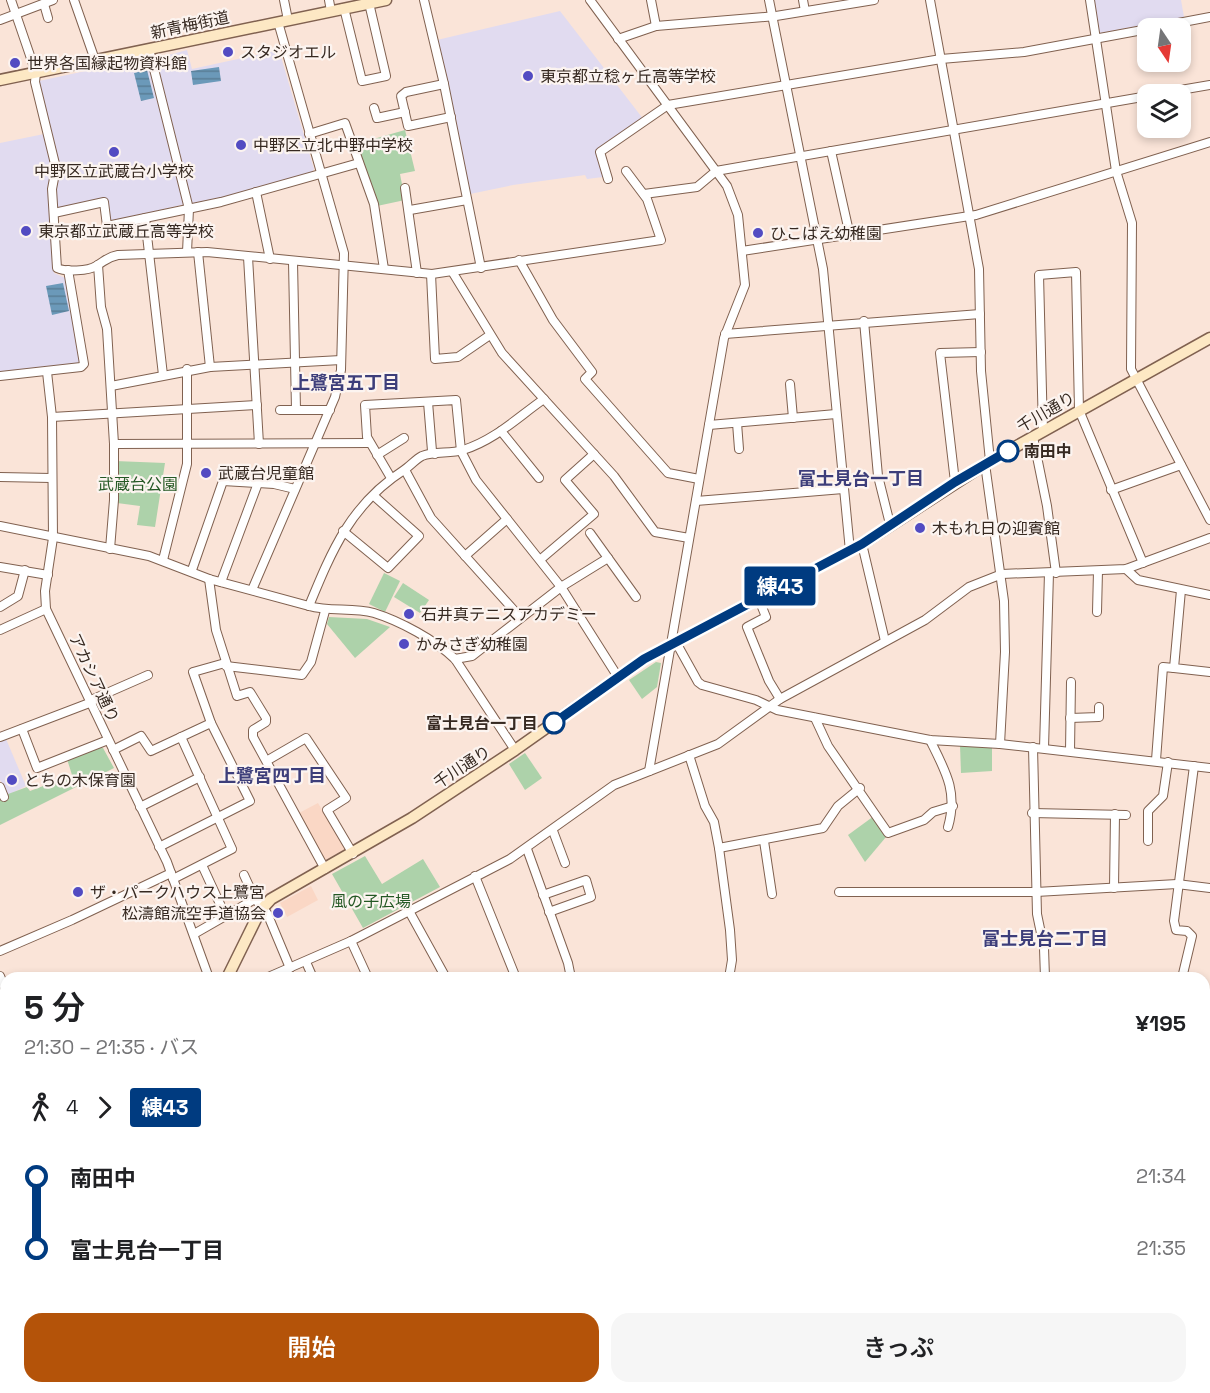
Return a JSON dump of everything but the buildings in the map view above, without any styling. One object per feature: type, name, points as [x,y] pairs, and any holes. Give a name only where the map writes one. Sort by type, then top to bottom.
[{"type":"main road","name":"新青梅街道","points":[[0,80],[283,21],[330,5],[344,8],[386,0]]},
{"type":"main road","name":"千川通り","points":[[230,972],[260,902],[353,854],[515,750],[618,676],[671,643],[850,551],[955,482],[1136,377],[1210,338]]},
{"type":"street","points":[[12,0],[36,73],[35,82],[56,168],[52,189],[57,268],[68,270],[95,268],[106,257],[198,252],[293,262],[346,264],[417,273],[453,273],[519,260],[661,240],[644,194],[626,171]]},
{"type":"street","points":[[0,20],[52,0]]},
{"type":"street","points":[[74,0],[96,60]]},
{"type":"street","points":[[252,590],[330,410],[339,384],[341,360],[346,264],[309,134],[283,21],[284,0]]},
{"type":"street","points":[[424,0],[444,84],[481,268]]},
{"type":"street","points":[[590,0],[716,171],[735,206],[745,285],[725,334],[649,771]]},
{"type":"street","points":[[651,0],[656,26]]},
{"type":"street","points":[[769,0],[818,241],[829,325],[850,551]]},
{"type":"street","points":[[803,0],[805,11]]},
{"type":"street","points":[[618,39],[656,26],[772,15],[874,0]]},
{"type":"street","points":[[930,0],[979,269],[981,352],[988,463],[1002,574],[1005,652],[1000,744]]},
{"type":"street","points":[[1090,0],[1116,171],[1132,223],[1131,369],[1210,520]]},
{"type":"street","points":[[344,8],[362,81],[386,76],[367,2]]},
{"type":"street","points":[[44,4],[48,18]]},
{"type":"street","points":[[1191,21],[1210,17]]},
{"type":"street","points":[[608,179],[600,152],[668,105],[941,59],[1024,52],[1137,32]]},
{"type":"street","points":[[149,49],[189,209],[187,252]]},
{"type":"street","points":[[444,84],[406,92],[401,96],[408,126],[451,117]]},
{"type":"street","points":[[1191,88],[1210,85]]},
{"type":"street","points":[[644,194],[698,186],[716,171],[1137,98]]},
{"type":"street","points":[[374,108],[377,118],[405,112]]},
{"type":"street","points":[[309,134],[345,123],[374,204],[384,269]]},
{"type":"street","points":[[742,251],[969,217],[1210,142]]},
{"type":"street","points":[[831,151],[850,236]]},
{"type":"street","points":[[54,213],[104,202],[107,226],[189,209],[359,163]]},
{"type":"street","points":[[405,188],[410,210],[417,273]]},
{"type":"street","points":[[256,192],[270,260]]},
{"type":"street","points":[[410,210],[466,200]]},
{"type":"street","points":[[145,218],[163,375]]},
{"type":"street","points":[[198,252],[210,367]]},
{"type":"street","points":[[248,258],[259,444]]},
{"type":"street","points":[[519,260],[553,320],[592,372],[585,379],[668,473],[699,479]]},
{"type":"street","points":[[293,262],[296,410]]},
{"type":"street","points":[[98,265],[101,307],[107,329],[114,444],[114,500],[110,549]]},
{"type":"street","points":[[0,376],[81,367],[85,362],[68,270]]},
{"type":"street","points":[[1043,431],[1039,275],[1076,272],[1079,410],[1143,562]]},
{"type":"street","points":[[453,273],[490,334],[516,369],[614,476],[655,532],[689,538]]},
{"type":"street","points":[[431,274],[435,359],[458,357],[490,334]]},
{"type":"street","points":[[725,334],[864,321],[980,314]]},
{"type":"street","points":[[864,321],[878,476],[890,524]]},
{"type":"street","points":[[955,482],[940,353],[981,352]]},
{"type":"street","points":[[111,386],[187,369],[254,363],[341,360]]},
{"type":"street","points":[[163,560],[187,464],[187,369]]},
{"type":"street","name":"アカシア通り","points":[[46,372],[52,417],[53,538],[46,609],[172,876],[207,972]]},
{"type":"street","points":[[790,384],[793,418]]},
{"type":"street","points":[[309,606],[343,531],[359,509],[390,478],[405,470],[422,456],[461,451],[501,432],[544,399]]},
{"type":"street","points":[[390,478],[369,443],[365,405],[456,400],[461,451],[476,480],[541,559],[618,676]]},
{"type":"street","points":[[428,402],[432,451],[435,454]]},
{"type":"street","points":[[52,417],[257,405]]},
{"type":"street","points":[[280,410],[330,410]]},
{"type":"street","points":[[709,425],[836,414]]},
{"type":"street","points":[[737,423],[739,449]]},
{"type":"street","points":[[501,432],[539,478]]},
{"type":"street","points":[[1033,437],[1047,506],[1052,573],[1044,748]]},
{"type":"street","points":[[376,455],[404,438]]},
{"type":"street","points":[[114,444],[369,443]]},
{"type":"street","points":[[541,559],[594,514],[565,480],[594,454]]},
{"type":"street","points":[[1111,490],[1181,465]]},
{"type":"street","points":[[405,470],[431,518],[520,616]]},
{"type":"street","points":[[0,477],[51,478]]},
{"type":"street","points":[[192,570],[223,481],[258,483],[295,489]]},
{"type":"street","points":[[221,582],[258,483]]},
{"type":"street","points":[[696,501],[843,489]]},
{"type":"street","points":[[343,531],[388,568],[419,536],[374,496]]},
{"type":"street","points":[[465,556],[507,519]]},
{"type":"street","points":[[0,526],[163,560],[192,570],[209,579],[325,611],[372,613],[447,651],[455,659],[515,750]]},
{"type":"street","points":[[590,533],[636,597]]},
{"type":"street","points":[[280,972],[351,941],[527,849],[614,785],[718,744],[780,699],[925,620],[969,587],[1002,574],[1126,569],[1210,539]]},
{"type":"street","points":[[862,544],[885,641]]},
{"type":"street","points":[[455,659],[472,656],[520,616],[608,558]]},
{"type":"street","points":[[0,567],[48,575]]},
{"type":"street","points":[[1126,569],[1138,580],[1210,595]]},
{"type":"street","points":[[0,607],[18,596],[25,570]]},
{"type":"street","points":[[1097,612],[1098,571]]},
{"type":"street","points":[[209,579],[216,630],[237,696],[250,692],[266,718],[266,722],[253,730],[253,736],[325,869]]},
{"type":"street","points":[[1174,668],[1180,590]]},
{"type":"street","points":[[758,597],[766,617],[747,627],[769,681],[780,699]]},
{"type":"street","points":[[0,630],[46,609]]},
{"type":"street","points":[[159,847],[250,801],[211,723],[193,672],[226,664],[302,675],[311,662],[325,611]]},
{"type":"street","points":[[671,643],[678,646],[698,682],[702,685],[756,699],[769,707],[814,718],[930,740],[1044,748],[1210,768]]},
{"type":"street","points":[[1156,760],[1163,668],[1210,672]]},
{"type":"street","points":[[0,737],[91,701],[148,675]]},
{"type":"street","points":[[1070,751],[1071,682]]},
{"type":"street","points":[[1070,718],[1099,717],[1099,706]]},
{"type":"street","points":[[814,718],[828,746],[860,788],[888,833],[924,820],[933,812],[953,806]]},
{"type":"street","points":[[113,750],[141,736],[151,751],[211,723]]},
{"type":"street","points":[[22,729],[37,768],[108,740]]},
{"type":"street","points":[[0,951],[202,865],[232,849],[181,737]]},
{"type":"street","points":[[268,760],[306,738],[346,798],[327,810],[353,854]]},
{"type":"street","points":[[930,740],[947,775],[953,806],[948,827]]},
{"type":"street","points":[[1033,747],[1032,813],[1037,914],[1046,961],[1045,972]]},
{"type":"street","points":[[688,755],[705,806],[714,822],[730,936],[732,960],[730,972]]},
{"type":"street","points":[[1148,841],[1148,811],[1162,796],[1168,762]]},
{"type":"street","points":[[1183,972],[1192,936],[1187,931],[1176,930],[1174,921],[1194,765]]},
{"type":"street","points":[[140,807],[200,777]]},
{"type":"street","points":[[0,787],[4,797]]},
{"type":"street","points":[[719,848],[823,828],[838,806],[860,788]]},
{"type":"street","points":[[1032,813],[1126,815]]},
{"type":"street","points":[[1114,888],[1115,814]]},
{"type":"street","points":[[553,831],[564,863]]},
{"type":"street","points":[[764,841],[772,894]]},
{"type":"street","points":[[527,849],[570,972]]},
{"type":"street","points":[[202,865],[226,917]]},
{"type":"street","points":[[244,875],[260,902],[290,968]]},
{"type":"street","points":[[474,876],[514,972]]},
{"type":"street","points":[[543,895],[586,880],[591,897],[549,912]]},
{"type":"street","points":[[839,892],[1036,892],[1177,884],[1210,888]]},
{"type":"street","points":[[194,934],[260,902]]},
{"type":"street","points":[[409,911],[443,972]]},
{"type":"street","points":[[351,941],[365,972]]},
{"type":"street","points":[[306,962],[310,972]]},
{"type":"shaded area","points":[[1094,0],[1181,0],[1184,17],[1137,18],[1137,26],[1101,33],[1098,31]]},
{"type":"shaded area","name":"東京都立稔ヶ丘高等学校","points":[[560,11],[644,120],[596,150],[603,177],[587,179],[585,175],[513,185],[470,194],[437,40]]},
{"type":"shaded area","name":"中野区立北中野中学校","points":[[187,50],[192,69],[279,50],[314,169],[312,172],[220,199],[191,204],[154,59]]},
{"type":"shaded area","name":"中野区立武蔵台小学校","points":[[148,61],[185,204],[111,222],[105,200],[60,208],[57,206],[56,190],[60,169],[39,81],[118,64],[131,65]]},
{"type":"shaded area","name":"東京都立武蔵丘高等学校","points":[[44,134],[52,168],[49,188],[54,273],[65,278],[82,359],[78,363],[0,373],[0,143]]},
{"type":"shaded area","points":[[6,739],[26,786],[8,795],[0,780],[0,742]]},
{"type":"shaded area","points":[[318,803],[345,849],[326,860],[323,859],[299,813]]},
{"type":"shaded area","points":[[311,886],[318,900],[287,917],[280,903]]},
{"type":"green space","points":[[405,130],[415,171],[400,174],[405,200],[377,206],[356,144]]},
{"type":"green space","name":"武蔵台公園","points":[[115,461],[165,463],[155,527],[137,525],[140,506],[117,503]]},
{"type":"green space","points":[[384,573],[400,581],[385,612],[369,604]]},
{"type":"green space","points":[[403,583],[429,600],[420,613],[394,597]]},
{"type":"green space","points":[[329,617],[367,619],[390,627],[355,658],[327,624]]},
{"type":"green space","points":[[656,662],[661,663],[657,687],[642,699],[629,680]]},
{"type":"green space","points":[[960,745],[992,746],[992,771],[961,773]]},
{"type":"green space","points":[[99,747],[103,748],[114,768],[0,825],[0,797],[27,787],[30,791],[72,775],[67,759]]},
{"type":"green space","points":[[525,753],[542,778],[525,790],[509,764]]},
{"type":"green space","points":[[874,816],[886,837],[865,862],[848,835]]},
{"type":"green space","name":"風の子広場","points":[[365,856],[382,884],[423,859],[440,887],[363,928],[332,874]]},
{"type":"water","points":[[219,67],[221,81],[193,85],[191,71]]},
{"type":"water","points":[[147,70],[154,98],[141,101],[134,73]]},
{"type":"water","points":[[63,283],[69,311],[52,315],[46,286]]},
{"type":"bus line","name":"練43","points":[[554,723],[644,659],[758,597],[850,551],[955,482],[1008,451]]},
{"type":"place","name":"スタジオエル","points":[[228,52]]},
{"type":"place","name":"世界各国縁起物資料館","points":[[15,63]]},
{"type":"place","name":"東京都立稔ヶ丘高等学校","points":[[528,76]]},
{"type":"place","name":"中野区立北中野中学校","points":[[241,145]]},
{"type":"place","name":"中野区立武蔵台小学校","points":[[114,152]]},
{"type":"place","name":"東京都立武蔵丘高等学校","points":[[26,231]]},
{"type":"place","name":"ひこばえ幼稚園","points":[[758,233]]},
{"type":"place","name":"南田中","points":[[1008,451]]},
{"type":"place","name":"武蔵台児童館","points":[[206,473]]},
{"type":"place","name":"木もれ日の迎賓館","points":[[920,528]]},
{"type":"place","name":"石井真テニスアカデミー","points":[[409,614]]},
{"type":"place","name":"かみさぎ幼稚園","points":[[404,644]]},
{"type":"place","name":"富士見台一丁目","points":[[554,723]]},
{"type":"place","name":"とちの木保育園","points":[[12,780]]},
{"type":"place","name":"ザ・パークハウス上鷺宮","points":[[78,892]]},
{"type":"place","name":"松濤館流空手道協会","points":[[278,913]]},
{"type":"district","name":"上鷺宮五丁目","points":[[346,382]]},
{"type":"district","name":"富士見台一丁目","points":[[861,478]]},
{"type":"district","name":"上鷺宮四丁目","points":[[272,775]]},
{"type":"district","name":"富士見台二丁目","points":[[1045,938]]}]
